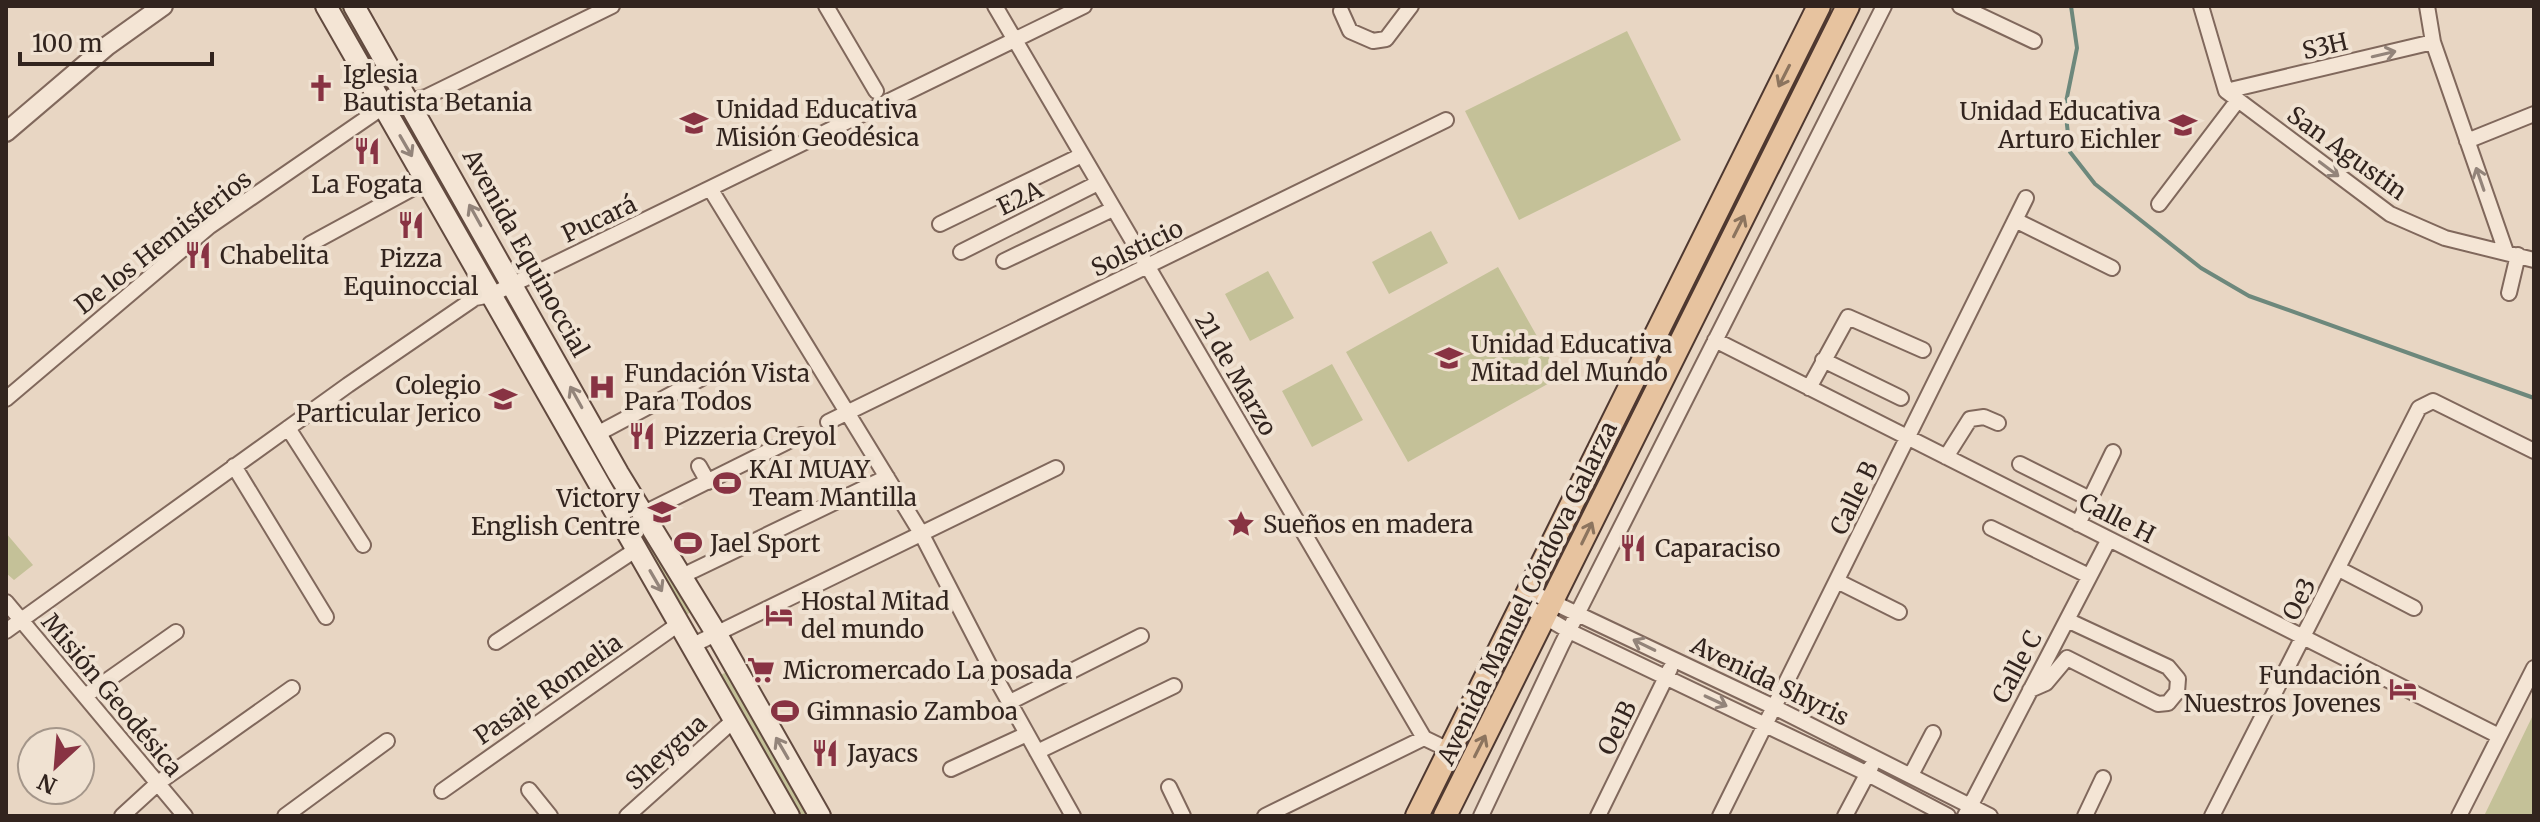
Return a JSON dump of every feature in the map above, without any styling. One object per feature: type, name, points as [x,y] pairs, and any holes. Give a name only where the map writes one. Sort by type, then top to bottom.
[{"type":"main road","name":"Avenida Equinoccial","points":[[326,6],[789,816]]},
{"type":"main road","name":"Avenida Equinoccial","points":[[354,6],[409,98],[597,434],[716,633],[820,816]]},
{"type":"main road","name":"Avenida Manuel Córdova Galarza","points":[[1417,816],[1819,6]]},
{"type":"main road","name":"Avenida Manuel Córdova Galarza","points":[[1445,816],[1848,6]]},
{"type":"main road","points":[[1679,285],[1703,296]]},
{"type":"street","points":[[6,132],[107,46],[163,6]]},
{"type":"street","name":"De los Hemisferios","points":[[6,399],[210,226],[383,107],[409,98],[426,97],[612,6]]},
{"type":"street","points":[[826,6],[876,91]]},
{"type":"street","name":"21 de Marzo","points":[[995,6],[1424,738]]},
{"type":"street","name":"Pucará","points":[[6,631],[234,466],[475,298],[491,295],[711,190],[1084,6]]},
{"type":"street","points":[[1341,11],[1350,31],[1373,41],[1386,39],[1411,6]]},
{"type":"street","points":[[1481,816],[1569,631],[1884,6]]},
{"type":"street","points":[[1960,6],[2034,41]]},
{"type":"street","points":[[2159,204],[2232,96],[2201,6]]},
{"type":"street","points":[[2427,6],[2433,42],[2467,141],[2512,254],[2509,293]]},
{"type":"street","name":"S3H","points":[[2232,96],[2433,42]]},
{"type":"street","name":"San Agustin","points":[[2232,96],[2390,214],[2445,238],[2534,260]]},
{"type":"street","points":[[2467,141],[2534,114]]},
{"type":"street","name":"Solsticio","points":[[828,422],[1446,120]]},
{"type":"street","points":[[1776,151],[1803,165]]},
{"type":"street","points":[[940,224],[1082,155]]},
{"type":"street","points":[[310,244],[426,181]]},
{"type":"street","name":"E2A","points":[[961,252],[1098,183]]},
{"type":"street","points":[[711,190],[921,533],[1073,816]]},
{"type":"street","name":"Calle B","points":[[1720,816],[2026,198]]},
{"type":"street","points":[[1004,261],[1113,209]]},
{"type":"street","points":[[2015,220],[2112,268]]},
{"type":"street","points":[[1809,388],[1848,317],[1923,350]]},
{"type":"street","name":"Calle H","points":[[1715,340],[2499,736]]},
{"type":"street","points":[[1823,360],[1901,398]]},
{"type":"street","points":[[597,434],[702,378]]},
{"type":"street","name":"Oe3","points":[[2212,816],[2425,403],[2433,401],[2534,451]]},
{"type":"street","points":[[1946,457],[1970,419],[1984,417],[1998,423]]},
{"type":"street","points":[[288,428],[363,545]]},
{"type":"street","points":[[644,513],[801,435]]},
{"type":"street","points":[[2078,524],[2113,452]]},
{"type":"street","points":[[2020,464],[2090,499]]},
{"type":"street","points":[[234,466],[326,617]]},
{"type":"street","points":[[699,466],[708,482]]},
{"type":"street","points":[[693,645],[1056,468]]},
{"type":"street","points":[[682,576],[887,477]]},
{"type":"street","points":[[1991,528],[2089,576]]},
{"type":"street","name":"Calle C","points":[[1967,811],[2109,539]]},
{"type":"street","points":[[496,642],[637,549]]},
{"type":"street","points":[[2339,569],[2414,608]]},
{"type":"street","points":[[1837,581],[1899,612]]},
{"type":"street","name":"Avenida Shyris","points":[[1526,597],[1549,609],[1578,613],[1911,775],[1967,811],[1990,816]]},
{"type":"street","name":"Misión Geodésica","points":[[6,602],[185,816]]},
{"type":"street","name":"Avenida Shyris","points":[[1549,609],[1569,631],[1868,774],[1948,816]]},
{"type":"street","points":[[2030,690],[2046,683],[2067,658],[2158,704],[2168,703],[2177,692],[2178,679],[2168,667],[2067,620]]},
{"type":"street","name":"Pasaje Romelia","points":[[442,791],[680,623]]},
{"type":"street","points":[[85,696],[176,632]]},
{"type":"street","points":[[1010,702],[1141,636]]},
{"type":"street","name":"Oe1B","points":[[1598,816],[1675,660]]},
{"type":"street","points":[[2459,816],[2534,668]]},
{"type":"street","points":[[1037,752],[1174,686]]},
{"type":"street","points":[[122,816],[158,783],[292,688]]},
{"type":"street","name":"Sheygua","points":[[627,816],[734,720]]},
{"type":"street","points":[[1911,775],[1933,733]]},
{"type":"street","points":[[951,769],[1027,734]]},
{"type":"street","points":[[1265,816],[1424,738],[1451,751]]},
{"type":"street","points":[[285,816],[387,741]]},
{"type":"street","points":[[1845,816],[1876,758]]},
{"type":"street","points":[[2085,816],[2103,778]]},
{"type":"street","points":[[1169,787],[1183,816]]},
{"type":"street","points":[[529,790],[550,816]]},
{"type":"shaded area","points":[[334,6],[345,6],[381,69],[373,74]]},
{"type":"shaded area","points":[[1827,6],[1838,6],[1699,286],[1688,281]]},
{"type":"shaded area","points":[[1627,31],[1681,140],[1519,220],[1465,111]]},
{"type":"shaded area","points":[[420,136],[485,251],[476,256],[412,141]]},
{"type":"shaded area","points":[[1431,231],[1448,263],[1389,294],[1372,262]]},
{"type":"shaded area","points":[[1498,267],[1560,377],[1408,462],[1346,352]]},
{"type":"shaded area","points":[[1268,271],[1294,318],[1250,341],[1225,294]]},
{"type":"shaded area","points":[[1683,291],[1695,296],[1545,596],[1543,590],[1552,562]]},
{"type":"shaded area","points":[[523,315],[693,611],[684,616],[515,320]]},
{"type":"shaded area","points":[[1332,364],[1363,420],[1312,447],[1282,391]]},
{"type":"shaded area","points":[[6,533],[33,565],[14,580],[6,573]]},
{"type":"shaded area","points":[[1527,612],[1535,615],[1438,816],[1425,816]]},
{"type":"shaded area","points":[[727,672],[810,816],[799,816],[718,676]]},
{"type":"shaded area","points":[[2534,713],[2534,816],[2484,816]]},
{"type":"waterway","points":[[2071,6],[2077,48],[2065,107],[2070,152],[2095,184],[2201,268],[2249,296],[2534,398]]},
{"type":"place","name":"Iglesia Bautista Betania","points":[[321,88]]},
{"type":"place","name":"Unidad Educativa Misión Geodésica","points":[[694,123]]},
{"type":"place","name":"Unidad Educativa Arturo Eichler","points":[[2183,125]]},
{"type":"place","name":"La Fogata","points":[[367,151]]},
{"type":"place","name":"Pizza Equinoccial","points":[[411,225]]},
{"type":"place","name":"Chabelita","points":[[198,255]]},
{"type":"place","name":"Unidad Educativa Mitad del Mundo","points":[[1449,358]]},
{"type":"place","name":"Fundación Vista Para Todos","points":[[602,387]]},
{"type":"place","name":"Colegio Particular Jerico","points":[[503,399]]},
{"type":"place","name":"Pizzeria Creyol","points":[[642,436]]},
{"type":"place","name":"KAI MUAY Team Mantilla","points":[[727,483]]},
{"type":"place","name":"Victory English Centre","points":[[662,512]]},
{"type":"place","name":"Sueños en madera","points":[[1241,524]]},
{"type":"place","name":"Jael Sport","points":[[688,543]]},
{"type":"place","name":"Caparaciso","points":[[1633,548]]},
{"type":"place","name":"Hostal Mitad del mundo","points":[[779,615]]},
{"type":"place","name":"Micromercado La posada","points":[[761,670]]},
{"type":"place","name":"Fundación Nuestros Jovenes","points":[[2403,689]]},
{"type":"place","name":"Gimnasio Zamboa","points":[[785,711]]},
{"type":"place","name":"Jayacs","points":[[825,753]]}]
